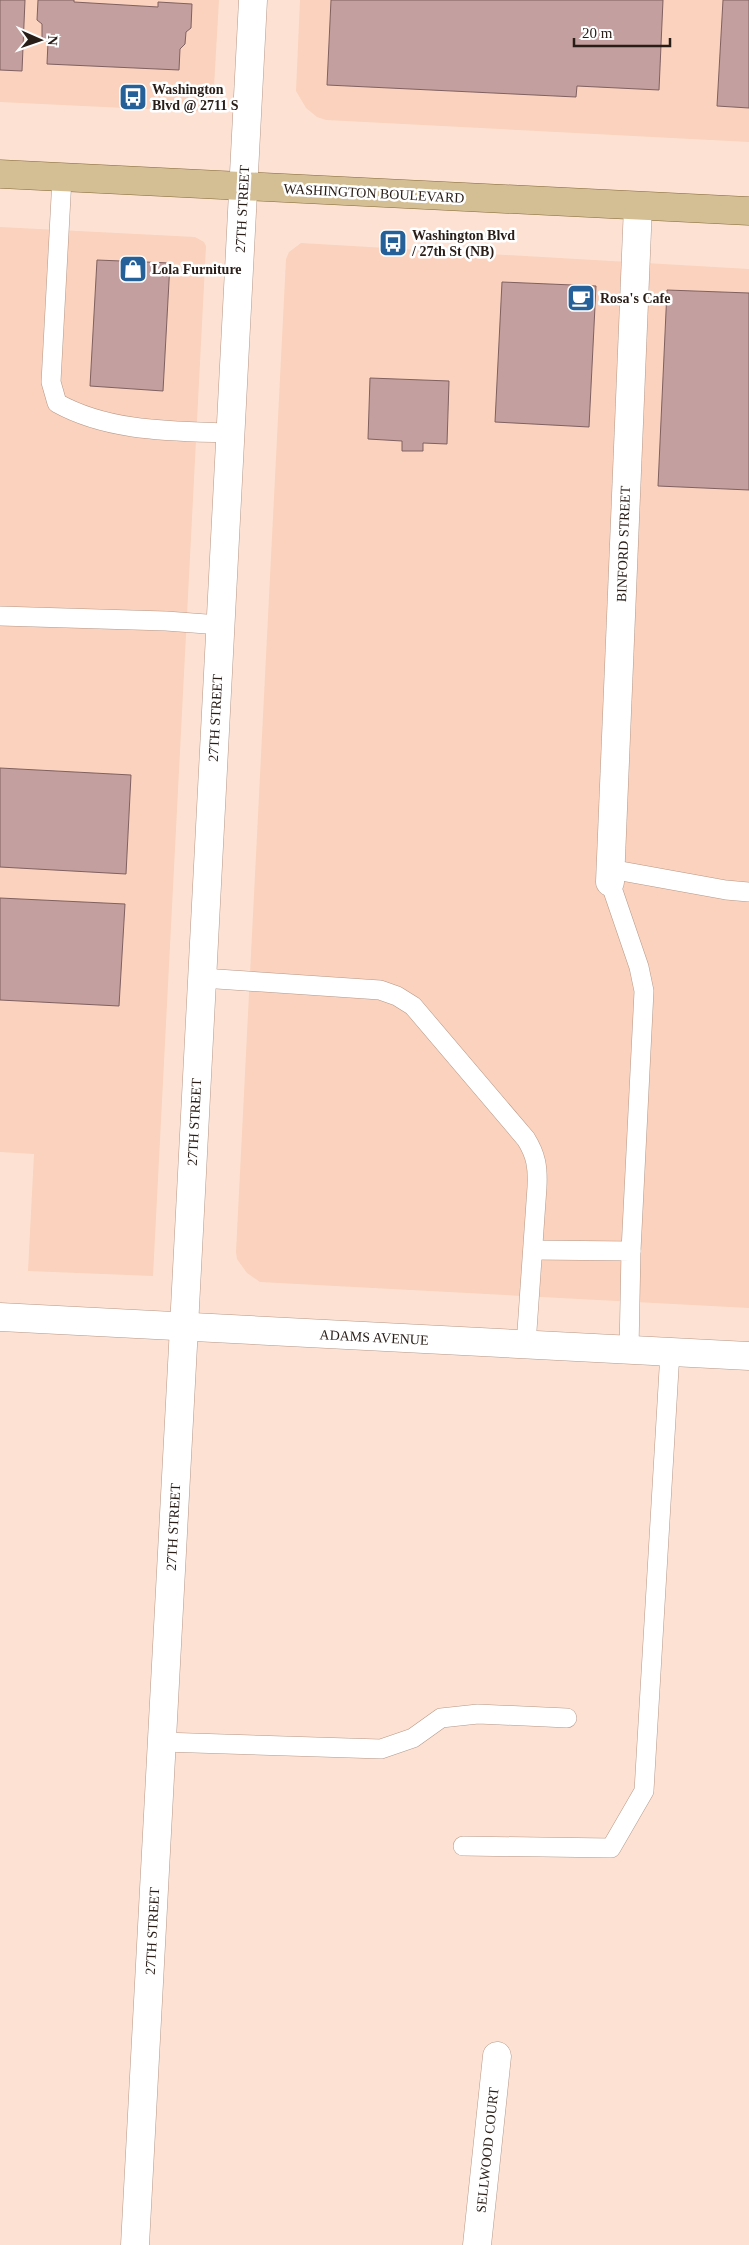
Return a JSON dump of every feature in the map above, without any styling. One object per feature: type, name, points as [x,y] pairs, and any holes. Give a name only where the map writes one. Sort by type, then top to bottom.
[{"type":"main road","name":"WASHINGTON BOULEVARD","points":[[0,174],[749,211]]},
{"type":"street","name":"27TH STREET","points":[[136,2245],[253,0]]},
{"type":"street","name":"BINFORD STREET","points":[[610,876],[638,206]]},
{"type":"street","name":"ADAMS AVENUE","points":[[0,1317],[749,1356]]},
{"type":"street","name":"SELLWOOD COURT","points":[[477,2245],[497,2056]]},
{"type":"lane","points":[[62,178],[51,382],[57,403],[78,415],[109,424],[176,431],[230,433]]},
{"type":"lane","points":[[0,616],[166,621],[220,625]]},
{"type":"lane","points":[[629,1350],[631,1251],[644,991],[639,967],[610,876],[749,892]]},
{"type":"lane","points":[[202,978],[380,990],[398,996],[413,1006],[526,1139],[535,1154],[538,1168],[526,1345]]},
{"type":"lane","points":[[533,1250],[631,1251]]},
{"type":"lane","points":[[463,1846],[611,1848],[644,1790],[670,1352]]},
{"type":"lane","points":[[162,1742],[381,1749],[413,1738],[442,1718],[478,1714],[566,1718]]},
{"type":"shaded area","points":[[0,0],[219,0],[213,104],[211,109],[208,112],[0,102]]},
{"type":"shaded area","points":[[300,0],[749,0],[749,142],[326,120],[317,117],[306,108],[296,91]]},
{"type":"shaded area","points":[[0,227],[195,237],[204,242],[206,246],[153,1276],[28,1271],[34,1154],[0,1152]]},
{"type":"shaded area","points":[[301,243],[749,269],[749,1308],[260,1282],[247,1273],[237,1259],[286,259],[289,252]]},
{"type":"building","points":[[0,0],[25,0],[22,71],[0,70]]},
{"type":"building","points":[[38,0],[74,0],[74,2],[158,7],[158,2],[192,4],[191,28],[186,32],[185,44],[180,49],[179,70],[47,64],[48,42],[42,37],[42,24],[37,20]]},
{"type":"building","points":[[331,0],[663,0],[659,90],[577,86],[576,97],[327,85]]},
{"type":"building","points":[[723,0],[749,0],[749,108],[717,106]]},
{"type":"building","points":[[97,260],[170,263],[163,391],[90,386]]},
{"type":"building","points":[[502,282],[596,286],[589,427],[495,422]]},
{"type":"building","points":[[667,290],[749,293],[749,490],[658,486]]},
{"type":"building","points":[[370,378],[449,381],[447,444],[423,443],[423,451],[402,451],[402,441],[368,439]]},
{"type":"building","points":[[0,768],[131,775],[126,874],[0,867]]},
{"type":"building","points":[[0,898],[125,904],[119,1006],[0,1000]]},
{"type":"place","name":"Washington Blvd @ 2711 S","points":[[133,97]]},
{"type":"place","name":"Washington Blvd / 27th St (NB)","points":[[393,243]]},
{"type":"place","name":"Lola Furniture","points":[[133,269]]},
{"type":"place","name":"Rosa's Cafe","points":[[581,298]]}]
